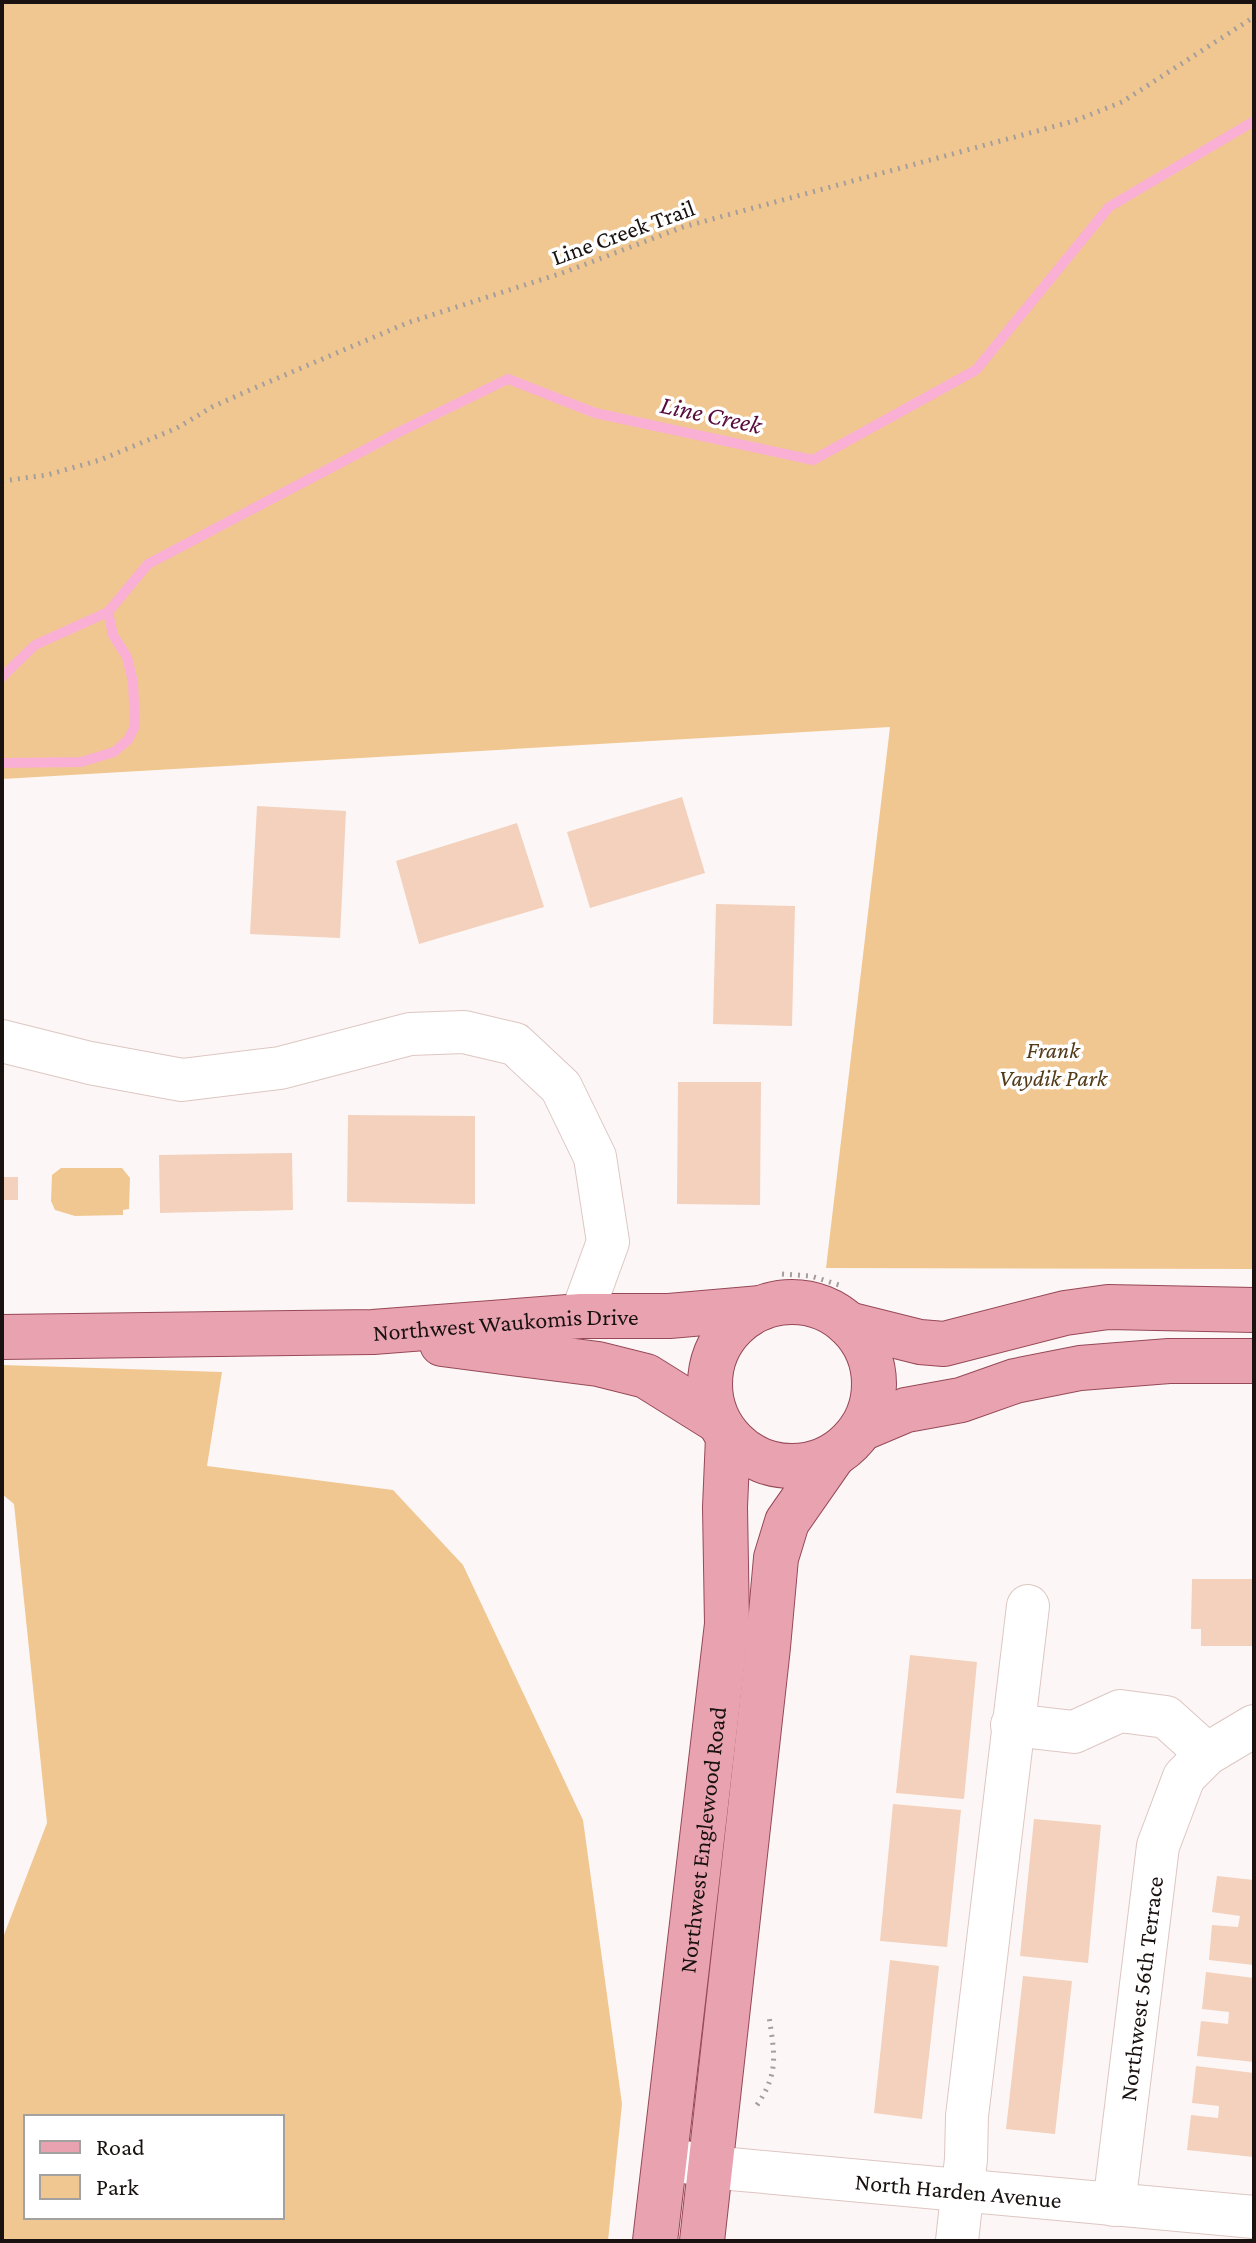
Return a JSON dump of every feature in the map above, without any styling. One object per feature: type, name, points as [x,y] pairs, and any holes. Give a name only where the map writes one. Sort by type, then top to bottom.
[{"type":"main road","points":[[847,1442],[871,1403],[874,1375],[861,1339],[834,1313],[816,1305],[779,1303],[744,1317],[730,1330],[712,1363],[709,1383],[711,1402],[723,1429],[742,1450],[777,1466],[796,1467],[816,1463],[906,1410],[961,1400],[1015,1381],[1080,1368],[1169,1361],[1254,1361]]},
{"type":"main road","points":[[848,1324],[920,1342],[944,1344],[1065,1313],[1108,1307],[1254,1310]]},
{"type":"main road","name":"Northwest Waukomis Drive","points":[[373,1332],[581,1316],[669,1316],[761,1308]]},
{"type":"main road","name":"Northwest Waukomis Drive","points":[[373,1332],[482,1351],[598,1364],[646,1376],[723,1429]]},
{"type":"main road","points":[[2,1337],[373,1332]]},
{"type":"main road","name":"Northwest Englewood Road","points":[[655,2241],[727,1624],[723,1429]]},
{"type":"main road","name":"Northwest Englewood Road","points":[[702,2241],[776,1558],[787,1522],[847,1442]]},
{"type":"street","points":[[2,1041],[90,1063],[182,1080],[280,1068],[410,1034],[464,1032],[515,1044],[561,1087],[595,1157],[608,1242],[581,1316]]},
{"type":"street","points":[[957,2241],[967,2116],[1028,1606]]},
{"type":"street","points":[[1012,1725],[1074,1732],[1120,1711],[1166,1717],[1195,1766],[1254,1726]]},
{"type":"street","name":"Northwest 56th Terrace","points":[[1114,2205],[1158,1846],[1195,1766]]},
{"type":"street","name":"North Harden Avenue","points":[[664,2159],[963,2191],[1254,2217]]},
{"type":"path","name":"Line Creek Trail","points":[[2,481],[47,475],[100,460],[177,428],[212,407],[252,389],[407,323],[565,272],[683,227],[1074,121],[1122,102],[1254,17]]},
{"type":"green space","name":"Frank Vaydik Park","points":[[2,2],[1254,2],[1254,1269],[826,1268],[890,727],[2,779]]},
{"type":"green space","points":[[61,1168],[122,1168],[130,1178],[129,1209],[123,1210],[123,1215],[75,1216],[55,1210],[51,1201],[52,1175]]},
{"type":"green space","points":[[2,1365],[222,1372],[207,1466],[393,1490],[463,1565],[583,1820],[622,2104],[608,2241],[2,2241],[2,1940],[47,1823],[14,1504],[2,1494]]},
{"type":"building","points":[[682,797],[705,873],[590,908],[567,832]]},
{"type":"building","points":[[257,806],[346,811],[340,938],[250,934]]},
{"type":"building","points":[[517,823],[544,907],[419,944],[396,861]]},
{"type":"building","points":[[716,904],[795,906],[792,1026],[713,1024]]},
{"type":"building","points":[[678,1082],[761,1082],[760,1205],[677,1204]]},
{"type":"building","points":[[348,1115],[475,1116],[475,1204],[347,1202]]},
{"type":"building","points":[[292,1153],[293,1210],[160,1213],[159,1155]]},
{"type":"building","points":[[2,1177],[18,1177],[18,1200],[2,1200]]},
{"type":"building","points":[[1192,1579],[1254,1579],[1254,1646],[1201,1646],[1201,1629],[1191,1629]]},
{"type":"building","points":[[910,1655],[977,1662],[964,1799],[896,1793]]},
{"type":"building","points":[[893,1804],[961,1810],[947,1947],[880,1941]]},
{"type":"building","points":[[1034,1819],[1101,1825],[1088,1963],[1020,1956]]},
{"type":"building","points":[[1217,1876],[1254,1880],[1254,1965],[1209,1960],[1212,1925],[1238,1927],[1240,1916],[1212,1912]]},
{"type":"building","points":[[890,1960],[939,1966],[922,2119],[874,2113]]},
{"type":"building","points":[[1206,1972],[1254,1978],[1254,2062],[1197,2056],[1201,2021],[1228,2024],[1229,2012],[1202,2009]]},
{"type":"building","points":[[1023,1976],[1072,1981],[1055,2134],[1006,2129]]},
{"type":"building","points":[[1196,2066],[1254,2073],[1254,2157],[1187,2150],[1191,2115],[1218,2118],[1219,2106],[1192,2103]]},
{"type":"waterway","name":"Line Creek","points":[[2,677],[35,645],[108,612],[148,564],[397,433],[508,379],[595,413],[813,460],[976,370],[1109,207],[1254,121]]},
{"type":"waterway","name":"Line Creek","points":[[2,763],[81,762],[114,752],[128,740],[135,726],[133,682],[127,657],[113,635],[108,612]]}]
